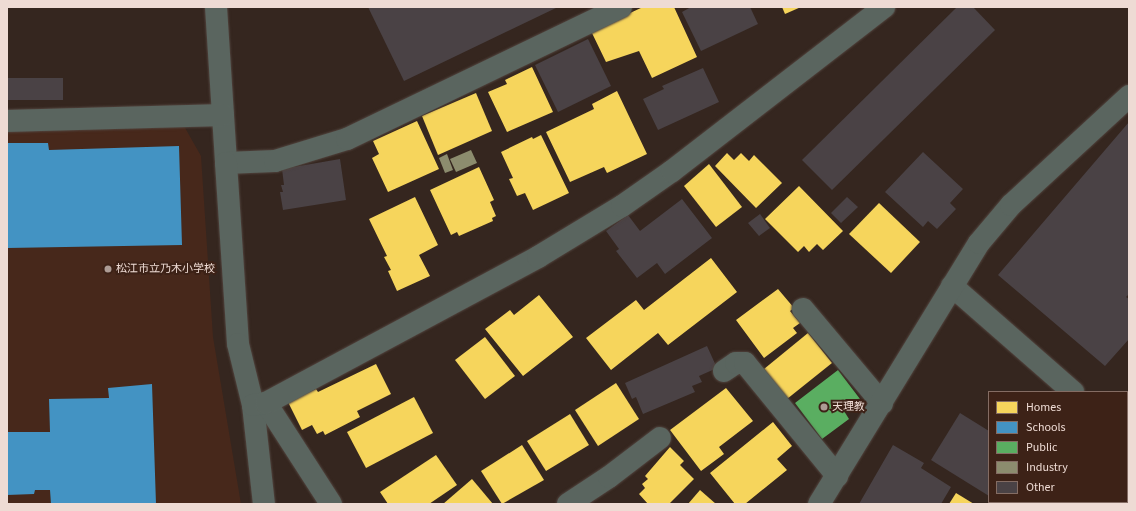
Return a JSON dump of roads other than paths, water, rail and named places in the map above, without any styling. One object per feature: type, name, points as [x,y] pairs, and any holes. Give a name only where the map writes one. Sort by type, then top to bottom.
[{"type":"street","points":[[216,7],[238,344],[260,404],[331,504]]},
{"type":"street","points":[[226,163],[276,161],[347,139],[621,7]]},
{"type":"street","points":[[260,404],[538,257],[622,206],[678,166],[884,7]]},
{"type":"street","points":[[819,504],[979,243],[1011,205],[1129,96]]},
{"type":"street","points":[[7,121],[223,115]]},
{"type":"street","points":[[952,286],[1072,391]]},
{"type":"street","points":[[803,309],[882,403]]},
{"type":"street","points":[[724,371],[736,363],[745,363],[837,476]]},
{"type":"street","points":[[260,404],[264,504]]},
{"type":"street","points":[[568,504],[609,477],[660,438]]},
{"type":"place","name":"松江市立乃木小学校","points":[[108,269]]},
{"type":"place","name":"天理教","points":[[824,407]]}]
